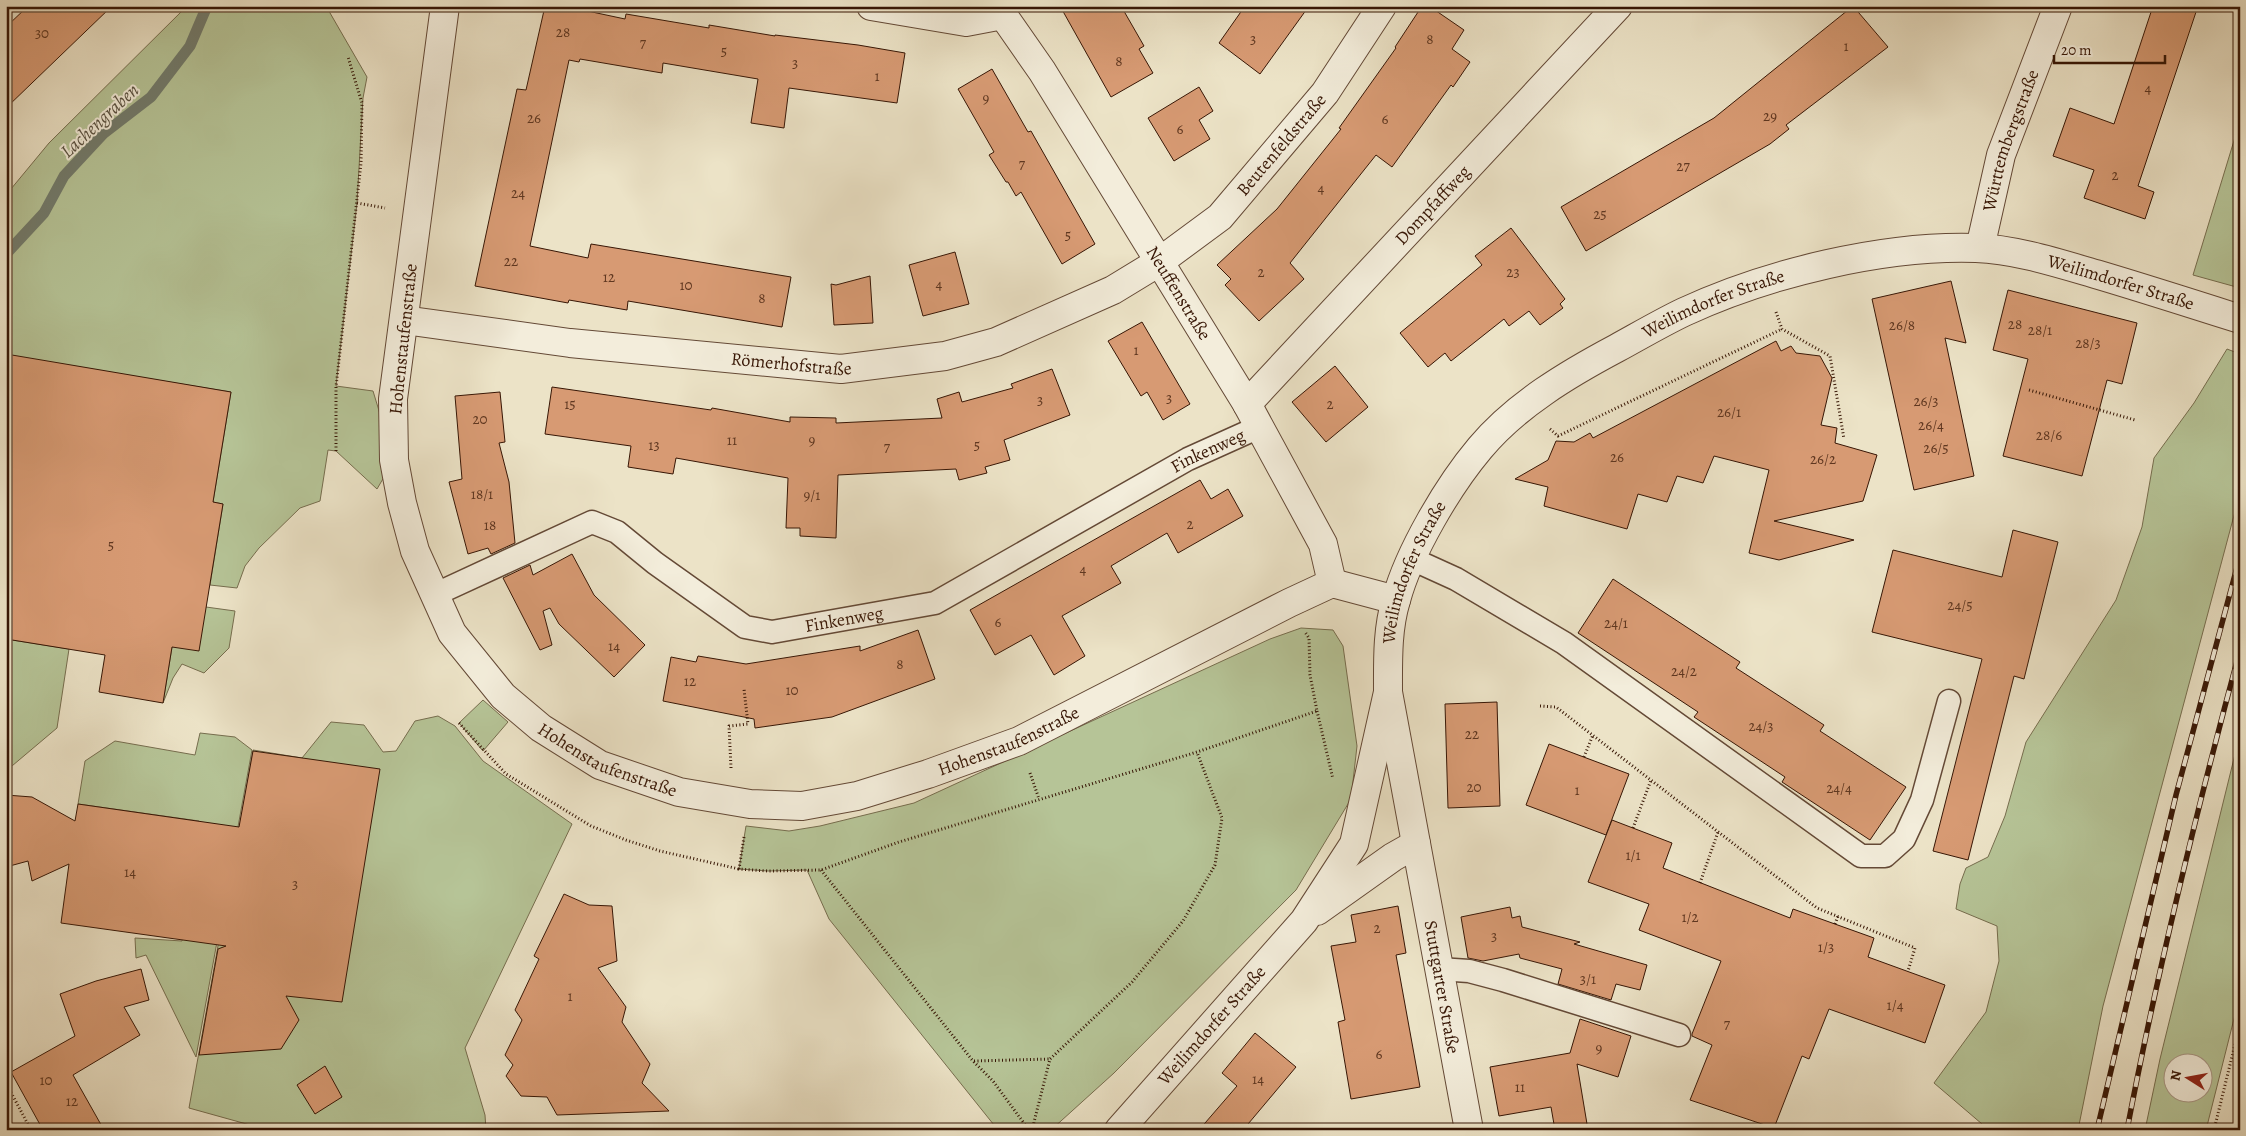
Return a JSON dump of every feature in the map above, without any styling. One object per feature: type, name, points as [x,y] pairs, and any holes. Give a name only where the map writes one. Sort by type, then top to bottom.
[{"type":"street","name":"Hohenstaufenstraße","points":[[445,6],[393,399],[394,460],[402,503],[415,551],[452,633],[478,668],[503,696],[541,728],[600,765],[679,792],[742,803],[802,806],[857,796],[928,774],[1019,741],[1289,603],[1332,583]]},
{"type":"street","points":[[871,6],[966,22],[1004,10]]},
{"type":"street","name":"Beutenfeldstraße","points":[[1159,262],[1220,216],[1256,176],[1325,93],[1382,6]]},
{"type":"street","name":"Dompfaffweg","points":[[1253,416],[1618,6]]},
{"type":"street","name":"Württembergstraße","points":[[1980,248],[2001,155],[2058,6]]},
{"type":"street","name":"Neuffenstraße","points":[[1004,10],[1253,416],[1323,544],[1332,583]]},
{"type":"street","name":"Weilimdorfer Straße","points":[[1304,921],[1393,856],[1416,844],[1388,692],[1388,646],[1396,600],[1412,559],[1448,491],[1482,446],[1523,407],[1578,368],[1685,312],[1765,281],[1863,257],[1927,248],[1980,248],[2048,260],[2240,319]]},
{"type":"street","name":"Römerhofstraße","points":[[404,320],[570,342],[841,369],[945,356],[996,342],[1113,290],[1159,262]]},
{"type":"street","points":[[1332,583],[1396,600]]},
{"type":"street","name":"Weilimdorfer Straße","points":[[1119,1130],[1304,921],[1354,844],[1388,692]]},
{"type":"street","name":"Stuttgarter Straße","points":[[1416,844],[1469,1130]]},
{"type":"lane","name":"Finkenweg","points":[[434,595],[592,522],[617,532],[654,562],[745,627],[772,632],[936,604],[1188,459],[1253,416]]},
{"type":"lane","points":[[1412,559],[1456,579],[1564,643],[1861,856],[1885,856],[1904,839],[1922,800],[1949,701]]},
{"type":"lane","points":[[1439,969],[1469,971],[1503,980],[1679,1035]]},
{"type":"path","points":[[336,451],[336,387],[361,163],[362,103],[348,57]]},
{"type":"path","points":[[1523,407],[1558,436],[1782,329],[1830,356],[1844,439]]},
{"type":"path","points":[[2029,390],[2136,420]]},
{"type":"path","points":[[458,723],[506,774],[591,826],[660,851],[739,868],[768,871],[821,870],[899,842],[1197,752],[1317,711],[1310,676],[1309,638],[1289,603]]},
{"type":"path","points":[[739,868],[742,803],[729,726],[748,724],[744,689]]},
{"type":"path","points":[[1540,706],[1556,707],[1817,908],[1915,948],[1908,971]]},
{"type":"path","points":[[1584,757],[1593,736]]},
{"type":"path","points":[[1031,1130],[1050,1059],[1132,982],[1184,921],[1214,865],[1222,818],[1197,752]]},
{"type":"path","points":[[1633,828],[1651,780]]},
{"type":"path","points":[[1700,882],[1718,832]]},
{"type":"path","points":[[821,870],[973,1061],[993,1080],[1031,1130]]},
{"type":"path","points":[[1836,924],[1838,916]]},
{"type":"path","points":[[2214,1130],[2240,1024]]},
{"type":"path","points":[[973,1061],[1050,1059]]},
{"type":"path","points":[[6,1083],[31,1130]]},
{"type":"green space","points":[[187,6],[326,6],[367,77],[363,98],[357,203],[336,386],[373,391],[394,460],[377,489],[336,451],[328,450],[320,501],[300,508],[259,548],[245,566],[237,588],[210,585],[223,504],[213,502],[231,392],[6,356],[6,195],[49,143]]},
{"type":"green space","points":[[2240,121],[2240,288],[2193,275]]},
{"type":"green space","points":[[2227,349],[2240,354],[2240,493],[2103,1006],[2078,1130],[1989,1130],[1934,1083],[1986,1012],[1999,961],[1997,926],[1956,909],[1960,884],[1966,868],[1988,857],[2005,816],[2026,742],[2116,600],[2142,527],[2154,458],[2194,403]]},
{"type":"green space","points":[[206,607],[235,611],[229,648],[204,673],[182,664],[173,678],[163,703],[172,647]]},
{"type":"green space","points":[[1301,628],[1333,630],[1343,646],[1357,746],[1351,799],[1296,890],[1114,1073],[1051,1130],[998,1130],[829,919],[807,870],[768,871],[739,869],[746,826],[789,831],[820,826],[914,803],[1270,639]]},
{"type":"green space","points":[[6,639],[69,649],[57,728],[6,771]]},
{"type":"green space","points":[[483,700],[508,722],[483,751],[459,723]]},
{"type":"green space","points":[[438,716],[455,726],[483,761],[572,824],[465,1048],[485,1115],[486,1130],[268,1130],[189,1108],[253,750],[302,758],[331,722],[364,725],[383,752],[396,751],[415,721]]},
{"type":"green space","points":[[200,733],[235,737],[252,750],[196,1057],[146,955],[136,958],[135,938],[182,941],[199,821],[78,804],[85,761],[115,741],[195,755]]},
{"type":"green space","points":[[2240,734],[2240,995],[2214,1098],[2214,1054],[2164,1054],[2164,1104],[2213,1104],[2206,1130],[2145,1130],[2160,1059]]},
{"type":"building","points":[[28,6],[112,6],[6,108],[6,27]]},
{"type":"building","points":[[545,6],[564,6],[625,19],[626,14],[709,28],[709,25],[775,36],[858,45],[905,53],[897,103],[789,88],[784,128],[751,123],[758,79],[663,63],[662,73],[580,59],[579,62],[569,60],[530,246],[588,258],[591,244],[791,277],[782,327],[628,301],[627,310],[569,300],[568,303],[475,286],[517,89],[526,90]]},
{"type":"building","points":[[1060,6],[1121,6],[1144,46],[1139,49],[1153,73],[1111,97]]},
{"type":"building","points":[[1245,6],[1309,6],[1260,74],[1219,43]]},
{"type":"building","points":[[1422,6],[1429,6],[1464,30],[1452,49],[1470,62],[1453,87],[1451,85],[1392,167],[1376,155],[1290,263],[1304,279],[1259,321],[1225,285],[1231,279],[1217,265],[1277,209],[1341,129],[1339,128],[1396,48]]},
{"type":"building","points":[[1853,6],[1888,47],[1786,125],[1789,129],[1770,144],[1586,251],[1561,207],[1714,118]]},
{"type":"building","points":[[2153,6],[2198,6],[2138,186],[2154,192],[2145,219],[2084,198],[2094,170],[2053,156],[2070,108],[2114,124]]},
{"type":"building","points":[[992,69],[1028,132],[1031,131],[1095,244],[1062,264],[1021,192],[1016,196],[989,155],[994,152],[958,89]]},
{"type":"building","points":[[1199,87],[1213,111],[1199,120],[1210,139],[1174,161],[1148,118]]},
{"type":"building","points":[[1511,228],[1565,299],[1560,304],[1563,308],[1540,325],[1529,311],[1509,326],[1504,319],[1451,361],[1445,353],[1428,367],[1400,333],[1482,265],[1475,256]]},
{"type":"building","points":[[955,252],[969,304],[923,316],[909,265]]},
{"type":"building","points":[[870,276],[873,323],[834,325],[831,284],[836,285]]},
{"type":"building","points":[[1951,281],[1966,343],[1945,338],[1974,476],[1914,490],[1872,299]]},
{"type":"building","points":[[2008,290],[2137,323],[2122,384],[2107,380],[2082,476],[2003,456],[2028,359],[1993,350]]},
{"type":"building","points":[[1142,322],[1190,404],[1163,420],[1147,392],[1141,396],[1108,341]]},
{"type":"building","points":[[1776,341],[1781,351],[1791,346],[1796,353],[1820,356],[1832,378],[1821,425],[1837,428],[1835,443],[1877,455],[1863,501],[1774,521],[1854,540],[1779,560],[1749,553],[1769,470],[1714,456],[1703,483],[1677,476],[1667,502],[1638,494],[1627,529],[1544,506],[1548,487],[1515,479],[1548,460],[1556,441],[1574,442],[1590,433],[1593,438]]},
{"type":"building","points":[[6,354],[231,392],[213,502],[223,504],[199,651],[172,647],[163,703],[99,692],[105,655],[6,639]]},
{"type":"building","points":[[1335,366],[1368,407],[1326,442],[1292,402]]},
{"type":"building","points":[[1052,369],[1070,415],[1004,440],[1010,460],[985,467],[987,473],[959,480],[956,469],[838,475],[836,538],[800,536],[800,528],[786,528],[788,478],[676,458],[673,474],[628,467],[631,446],[545,434],[552,387],[711,410],[712,408],[790,422],[790,417],[836,418],[836,423],[942,418],[937,399],[959,392],[962,402],[1013,388],[1011,384]]},
{"type":"building","points":[[500,392],[505,442],[499,443],[509,482],[515,543],[491,554],[488,548],[468,554],[449,482],[462,479],[455,396]]},
{"type":"building","points":[[1200,480],[1211,499],[1228,489],[1243,516],[1178,553],[1167,533],[1111,566],[1121,583],[1062,616],[1085,656],[1054,675],[1031,635],[995,655],[970,610]]},
{"type":"building","points":[[2013,530],[2058,542],[2024,679],[2014,676],[1968,860],[1933,851],[1982,659],[1872,632],[1893,550],[2002,577]]},
{"type":"building","points":[[572,554],[594,595],[645,645],[614,677],[559,624],[550,608],[543,611],[552,645],[540,650],[503,578],[530,565],[533,575]]},
{"type":"building","points":[[1613,579],[1740,662],[1736,668],[1824,725],[1820,731],[1906,787],[1870,840],[1782,782],[1785,777],[1694,717],[1698,712],[1578,633]]},
{"type":"building","points":[[918,630],[935,679],[832,717],[755,728],[754,719],[663,701],[671,657],[696,662],[698,656],[746,664],[860,646],[860,651]]},
{"type":"building","points":[[1497,702],[1500,806],[1448,808],[1445,704]]},
{"type":"building","points":[[1549,744],[1629,774],[1606,835],[1526,805]]},
{"type":"building","points":[[253,751],[380,769],[342,1002],[286,996],[299,1020],[281,1049],[199,1055],[218,949],[226,946],[61,923],[69,864],[32,881],[28,861],[6,867],[6,795],[32,797],[75,821],[78,804],[239,827]]},
{"type":"building","points":[[1612,820],[1672,843],[1663,868],[1790,918],[1793,909],[1874,938],[1868,957],[1945,985],[1925,1043],[1829,1009],[1809,1059],[1802,1056],[1774,1128],[1690,1100],[1712,1045],[1692,1036],[1692,1034],[1721,961],[1639,930],[1649,904],[1588,882]]},
{"type":"building","points":[[564,894],[589,905],[612,906],[617,961],[598,968],[626,1007],[622,1022],[650,1064],[642,1083],[669,1111],[557,1115],[547,1097],[521,1096],[506,1076],[513,1065],[505,1055],[522,1020],[515,1010],[539,959],[534,956]]},
{"type":"building","points":[[1398,906],[1406,953],[1396,955],[1420,1087],[1351,1099],[1338,1022],[1345,1020],[1331,946],[1356,942],[1351,915]]},
{"type":"building","points":[[1510,907],[1512,918],[1520,916],[1522,927],[1580,942],[1574,944],[1647,965],[1640,990],[1616,984],[1611,1000],[1558,984],[1562,969],[1520,958],[1519,954],[1483,961],[1468,958],[1461,917]]},
{"type":"building","points":[[141,969],[149,1000],[124,1007],[140,1035],[73,1075],[104,1130],[43,1130],[11,1072],[75,1036],[60,994],[96,981]]},
{"type":"building","points":[[1580,1019],[1631,1036],[1618,1077],[1577,1064],[1588,1130],[1555,1130],[1551,1107],[1499,1116],[1490,1067],[1570,1053]]},
{"type":"building","points":[[1255,1033],[1296,1067],[1243,1130],[1199,1130],[1237,1086],[1222,1073]]},
{"type":"building","points":[[325,1066],[342,1097],[315,1114],[297,1085]]},
{"type":"waterway","name":"Lachengraben","points":[[6,254],[44,213],[64,176],[103,134],[151,97],[190,46],[207,6]]},
{"type":"railway","points":[[2097,1130],[2176,795],[2240,556]]},
{"type":"railway","points":[[2127,1130],[2179,889],[2240,650]]}]
